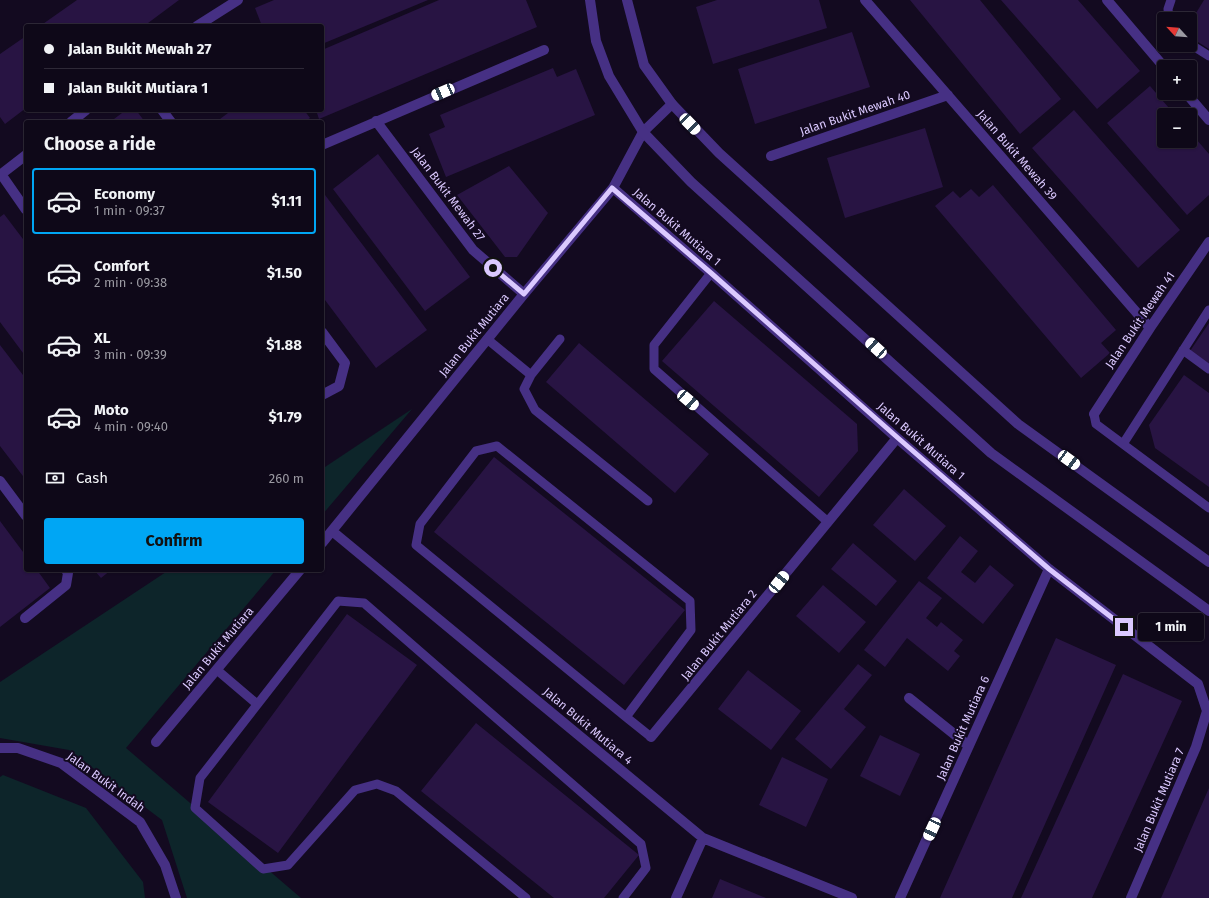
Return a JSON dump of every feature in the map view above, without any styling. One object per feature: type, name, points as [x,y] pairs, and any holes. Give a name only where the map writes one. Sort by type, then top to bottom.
[{"type":"street","points":[[200,24],[238,0]]},
{"type":"street","points":[[590,0],[596,41],[609,76],[643,132],[691,182],[991,453],[1209,611]]},
{"type":"street","points":[[627,0],[644,64],[672,104],[719,153],[1018,424],[1209,562]]},
{"type":"street","name":"Jalan Bukit Mewah 39","points":[[865,0],[1150,328]]},
{"type":"street","points":[[1107,0],[1158,60]]},
{"type":"street","points":[[324,143],[544,50]]},
{"type":"street","name":"Jalan Bukit Mewah 40","points":[[771,156],[948,95]]},
{"type":"street","points":[[1192,100],[1209,120]]},
{"type":"street","name":"Jalan Bukit Mutiara","points":[[324,541],[487,339],[612,188],[643,132],[672,104]]},
{"type":"street","points":[[74,120],[84,112]]},
{"type":"street","name":"Jalan Bukit Mewah 27","points":[[376,120],[473,250],[524,294]]},
{"type":"street","points":[[24,156],[0,174],[24,207]]},
{"type":"street","name":"Jalan Bukit Mutiara 1","points":[[612,188],[1049,569],[1198,684],[1207,712]]},
{"type":"street","name":"Jalan Bukit Mewah 41","points":[[1094,414],[1150,328],[1208,245]]},
{"type":"street","points":[[324,335],[345,363],[339,386],[324,394]]},
{"type":"street","name":"Jalan Bukit Mutiara 2","points":[[651,737],[898,438]]},
{"type":"street","points":[[0,481],[24,513]]},
{"type":"street","name":"Jalan Bukit Mutiara 4","points":[[332,531],[703,838],[852,898]]},
{"type":"street","name":"Jalan Bukit Mutiara 6","points":[[900,898],[1049,569]]},
{"type":"street","points":[[25,618],[66,585],[67,572]]},
{"type":"street","name":"Jalan Bukit Mutiara","points":[[156,742],[298,572]]},
{"type":"street","points":[[909,698],[969,746]]},
{"type":"street","name":"Jalan Bukit Mutiara 7","points":[[1131,898],[1196,747],[1207,712]]},
{"type":"street","name":"Jalan Bukit Indah","points":[[0,748],[18,748],[61,763],[140,822],[165,865],[176,898]]},
{"type":"street","points":[[676,898],[703,838]]},
{"type":"lane","points":[[1168,12],[1168,8],[1171,0]]},
{"type":"lane","points":[[1197,48],[1209,56]]},
{"type":"lane","points":[[711,273],[654,344],[654,369],[828,522]]},
{"type":"lane","points":[[1123,444],[1209,310]]},
{"type":"lane","points":[[487,339],[531,375]]},
{"type":"lane","points":[[560,339],[531,375],[524,389],[535,410],[648,501]]},
{"type":"lane","points":[[1183,350],[1209,369]]},
{"type":"lane","points":[[1094,414],[1096,424],[1209,508]]},
{"type":"lane","points":[[626,717],[691,630],[690,601],[497,446],[476,451],[420,524],[416,544],[626,717],[651,737]]},
{"type":"lane","points":[[526,898],[396,791],[377,784],[355,790],[288,865],[263,869],[194,808],[200,778],[338,601],[364,603],[641,844],[646,868],[624,898]]},
{"type":"lane","points":[[217,670],[257,704]]},
{"type":"green space","points":[[412,409],[324,513],[324,468]]},
{"type":"green space","points":[[166,572],[274,572],[126,748],[301,898],[187,898],[162,820],[69,750],[0,738],[0,682]]},
{"type":"green space","points":[[3,775],[86,808],[143,882],[145,898],[0,898],[0,777]]},
{"type":"building","points":[[77,0],[179,0],[147,24],[43,24]]},
{"type":"building","points":[[274,0],[428,0],[324,43],[324,24],[261,24],[255,8]]},
{"type":"building","points":[[439,0],[526,0],[537,27],[319,119],[317,112],[324,112],[324,49]]},
{"type":"building","points":[[717,0],[819,0],[827,28],[713,64],[696,7]]},
{"type":"building","points":[[910,0],[980,0],[1061,99],[1020,134]]},
{"type":"building","points":[[1001,0],[1078,0],[1140,71],[1097,109]]},
{"type":"building","points":[[1204,0],[1209,0],[1209,49],[1197,41],[1197,12]]},
{"type":"building","points":[[852,32],[870,87],[755,124],[738,69]]},
{"type":"building","points":[[24,37],[24,110],[5,124],[0,117],[0,54]]},
{"type":"building","points":[[553,68],[557,77],[576,69],[595,115],[446,177],[429,134],[445,127],[440,115]]},
{"type":"building","points":[[1150,86],[1157,94],[1157,100],[1162,100],[1169,108],[1157,108],[1157,148],[1197,148],[1197,140],[1209,154],[1209,195],[1187,215],[1107,123]]},
{"type":"building","points":[[1074,110],[1180,230],[1138,268],[1032,148]]},
{"type":"building","points":[[123,112],[138,112],[144,120],[113,120]]},
{"type":"building","points":[[229,112],[306,112],[310,118],[308,120],[220,119]]},
{"type":"building","points":[[925,128],[943,187],[845,218],[827,158]]},
{"type":"building","points":[[378,154],[470,277],[425,311],[333,189]]},
{"type":"building","points":[[509,166],[548,213],[517,257],[505,257],[457,195]]},
{"type":"building","points":[[993,185],[1116,330],[1101,343],[1110,353],[1081,378],[935,206],[953,191],[960,198],[971,189],[979,197]]},
{"type":"building","points":[[324,194],[427,330],[376,368],[324,299]]},
{"type":"building","points":[[4,214],[24,240],[24,354],[0,322],[0,217]]},
{"type":"building","points":[[714,301],[857,424],[858,451],[819,497],[662,361]]},
{"type":"building","points":[[1209,323],[1209,364],[1190,351]]},
{"type":"building","points":[[579,343],[709,454],[675,493],[546,382]]},
{"type":"building","points":[[0,345],[24,376],[24,477],[0,446]]},
{"type":"building","points":[[1184,375],[1209,393],[1209,487],[1155,448],[1149,425]]},
{"type":"building","points":[[494,457],[685,610],[624,685],[434,532]]},
{"type":"building","points":[[904,489],[946,526],[915,561],[873,525]]},
{"type":"building","points":[[0,521],[24,553],[24,572],[38,572],[50,588],[0,627]]},
{"type":"building","points":[[960,536],[978,551],[961,572],[975,583],[990,565],[1014,585],[983,624],[927,578]]},
{"type":"building","points":[[853,543],[897,581],[876,606],[831,569]]},
{"type":"building","points":[[96,572],[108,572],[101,578]]},
{"type":"building","points":[[919,581],[942,598],[926,618],[937,627],[941,622],[963,640],[954,651],[960,656],[948,671],[907,638],[885,667],[864,650]]},
{"type":"building","points":[[823,585],[866,622],[839,653],[796,616]]},
{"type":"building","points":[[347,614],[417,665],[278,853],[208,802]]},
{"type":"building","points":[[1056,638],[1116,665],[1012,898],[940,898]]},
{"type":"building","points":[[858,664],[872,675],[844,709],[866,727],[831,769],[795,739]]},
{"type":"building","points":[[748,670],[801,711],[771,750],[718,709]]},
{"type":"building","points":[[1123,674],[1182,701],[1092,898],[1021,898]]},
{"type":"building","points":[[476,723],[639,855],[604,898],[554,898],[421,791]]},
{"type":"building","points":[[880,735],[920,754],[900,796],[860,776]]},
{"type":"building","points":[[782,757],[828,779],[806,827],[759,805]]},
{"type":"building","points":[[1209,788],[1209,898],[1161,898],[1172,873]]},
{"type":"building","points":[[720,879],[766,898],[712,898]]},
{"type":"route","points":[[493,268],[524,294],[612,188],[1049,569],[1124,627]]}]
